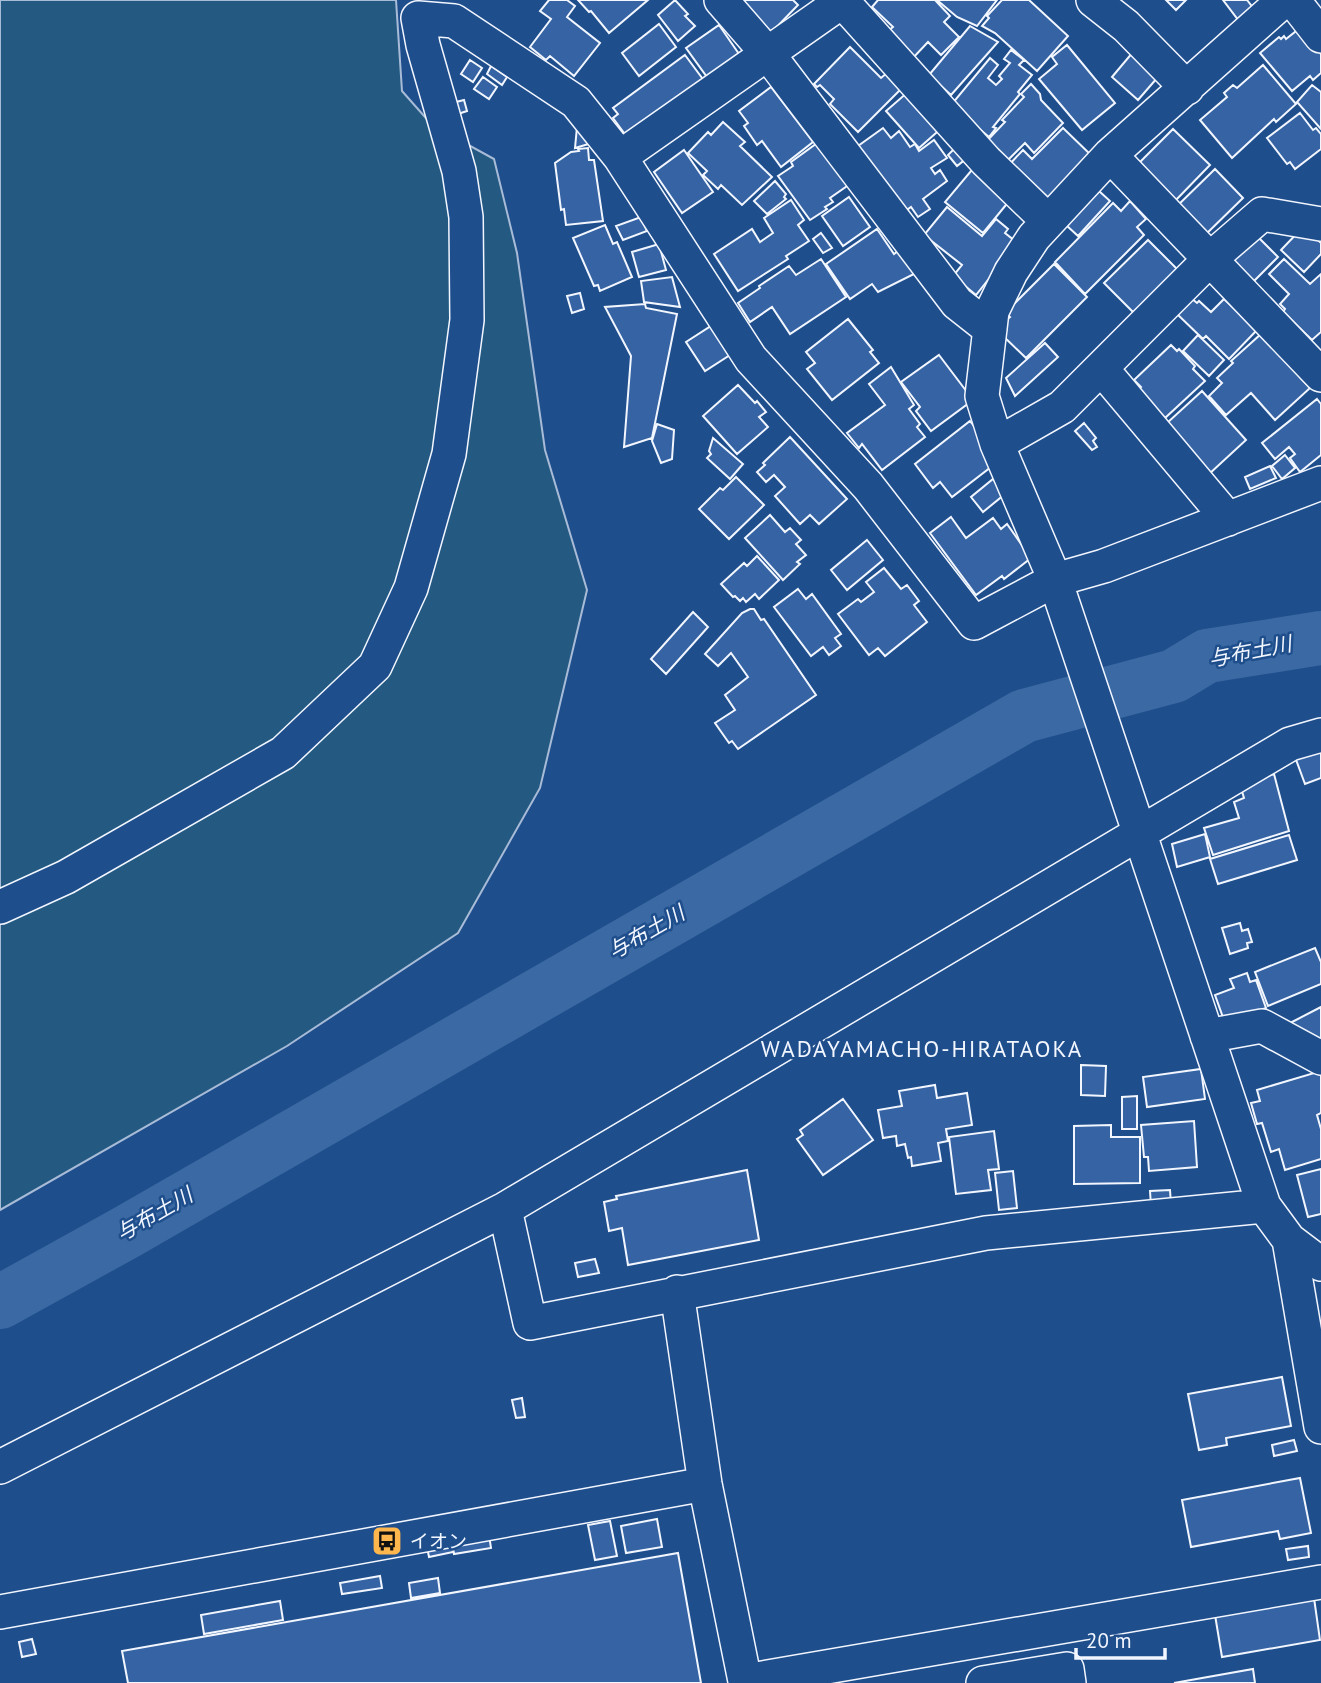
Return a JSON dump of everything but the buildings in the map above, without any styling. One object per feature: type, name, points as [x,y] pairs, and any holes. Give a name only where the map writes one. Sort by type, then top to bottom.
[{"type":"street","points":[[721,0],[768,54],[957,303],[990,329]]},
{"type":"street","points":[[1284,0],[1110,155],[1034,237],[1011,272],[992,310],[982,396],[996,444],[1055,580],[1264,1206],[1289,1240],[1321,1264]]},
{"type":"street","points":[[1293,0],[1321,36]]},
{"type":"street","points":[[620,157],[843,1],[986,161],[1048,221]]},
{"type":"street","points":[[1110,6],[1187,88]]},
{"type":"street","points":[[0,907],[66,877],[283,753],[375,666],[411,588],[449,454],[467,320],[466,217],[459,171],[423,45],[418,18],[457,10],[576,102],[620,157],[751,359],[868,486],[974,623],[1055,580],[1104,566],[1321,483]]},
{"type":"street","points":[[1110,155],[1321,375]]},
{"type":"street","points":[[996,444],[1062,407],[1210,259],[1262,214],[1321,224]]},
{"type":"street","points":[[1101,368],[1228,519]]},
{"type":"street","points":[[0,1467],[505,1209],[1137,827],[1290,744],[1321,736]]},
{"type":"street","points":[[1207,1036],[1262,1026],[1321,1058]]},
{"type":"street","points":[[505,1209],[530,1323],[986,1233],[1264,1206]]},
{"type":"street","points":[[1289,1240],[1321,1427]]},
{"type":"street","points":[[677,1292],[705,1484],[746,1681],[1321,1582]]},
{"type":"street","points":[[0,1612],[705,1484]]},
{"type":"street","points":[[983,1683],[1067,1669],[1069,1683]]},
{"type":"shaded area","points":[[0,0],[396,0],[402,91],[432,125],[494,159],[517,253],[545,450],[587,590],[540,788],[458,933],[287,1046],[0,1210]]},
{"type":"waterway","name":"与布土川","points":[[0,1302],[125,1233],[1024,716],[1174,676],[1207,656],[1321,638]]},
{"type":"place","name":"イオン","points":[[387,1541]]},
{"type":"district","name":"WADAYAMACHO-HIRATAOKA","points":[[922,1048]]}]
